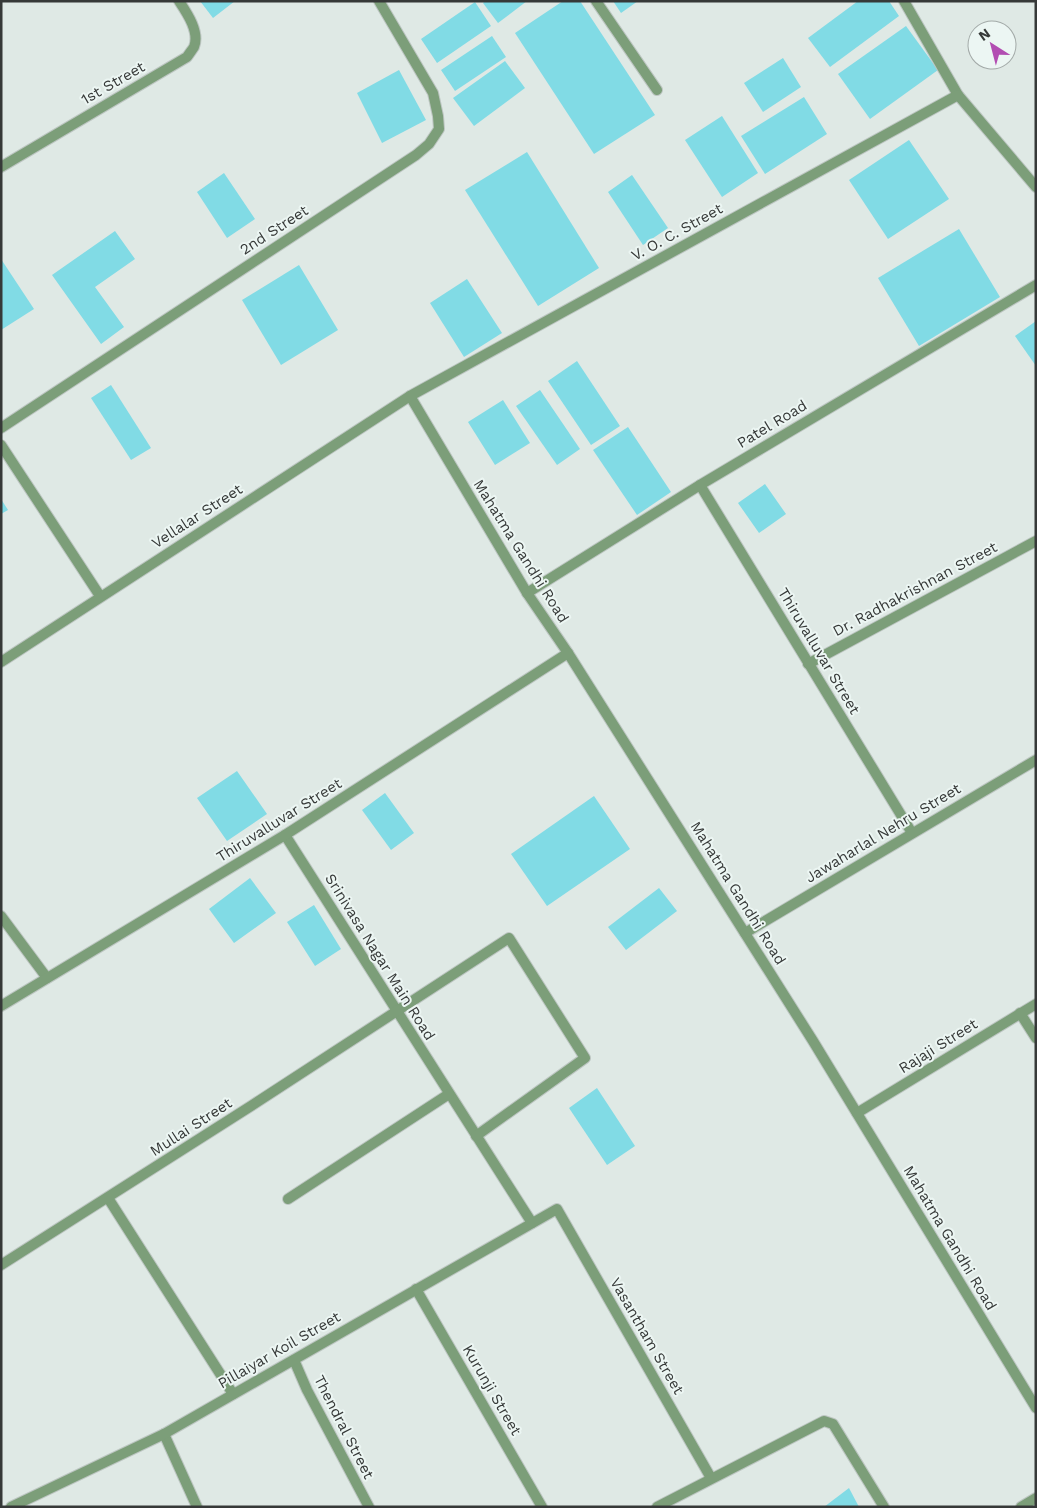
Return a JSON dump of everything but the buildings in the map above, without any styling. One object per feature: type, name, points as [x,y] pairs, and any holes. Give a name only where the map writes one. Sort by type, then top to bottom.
[{"type":"street","name":"1st Street","points":[[1,167],[186,57],[194,47],[196,37],[194,28],[179,1]]},
{"type":"street","name":"2nd Street","points":[[1,428],[416,155],[429,144],[438,129],[438,116],[433,93],[379,1]]},
{"type":"street","points":[[596,1],[657,90]]},
{"type":"street","points":[[904,1],[958,94],[1036,187]]},
{"type":"street","name":"V. O. C. Street","points":[[410,396],[958,94]]},
{"type":"street","name":"Patel Road","points":[[527,593],[700,485],[1036,285]]},
{"type":"street","name":"Mahatma Gandhi Road","points":[[410,396],[527,593],[568,652],[745,933],[1036,1408]]},
{"type":"street","name":"Vellalar Street","points":[[1,662],[410,396]]},
{"type":"street","points":[[1,446],[100,596]]},
{"type":"street","name":"Thiruvalluvar Street","points":[[700,485],[912,833]]},
{"type":"street","name":"Dr. Radhakrishnan Street","points":[[808,664],[1036,541]]},
{"type":"street","name":"Thiruvalluvar Street","points":[[1,1006],[285,835],[568,652]]},
{"type":"street","name":"Jawaharlal Nehru Street","points":[[745,933],[1036,760]]},
{"type":"street","name":"Srinivasa Nagar Main Road","points":[[285,835],[532,1223]]},
{"type":"street","points":[[1,916],[47,978]]},
{"type":"street","name":"Mullai Street","points":[[1,1265],[397,1012],[509,938],[585,1058],[476,1136]]},
{"type":"street","name":"Rajaji Street","points":[[857,1113],[1036,1004]]},
{"type":"street","points":[[1020,1013],[1036,1038]]},
{"type":"street","points":[[288,1199],[449,1094]]},
{"type":"street","points":[[108,1198],[233,1394]]},
{"type":"street","name":"Pillaiyar Koil Street","points":[[11,1507],[164,1434],[557,1209]]},
{"type":"street","name":"Vasantham Street","points":[[557,1209],[711,1478]]},
{"type":"street","name":"Kurunji Street","points":[[416,1289],[542,1507]]},
{"type":"street","name":"Thendral Street","points":[[294,1360],[307,1390],[369,1507]]},
{"type":"street","points":[[657,1507],[820,1422],[828,1421],[832,1424],[884,1507]]},
{"type":"street","points":[[164,1434],[197,1507]]},
{"type":"street","points":[[1021,1507],[1036,1498]]}]
